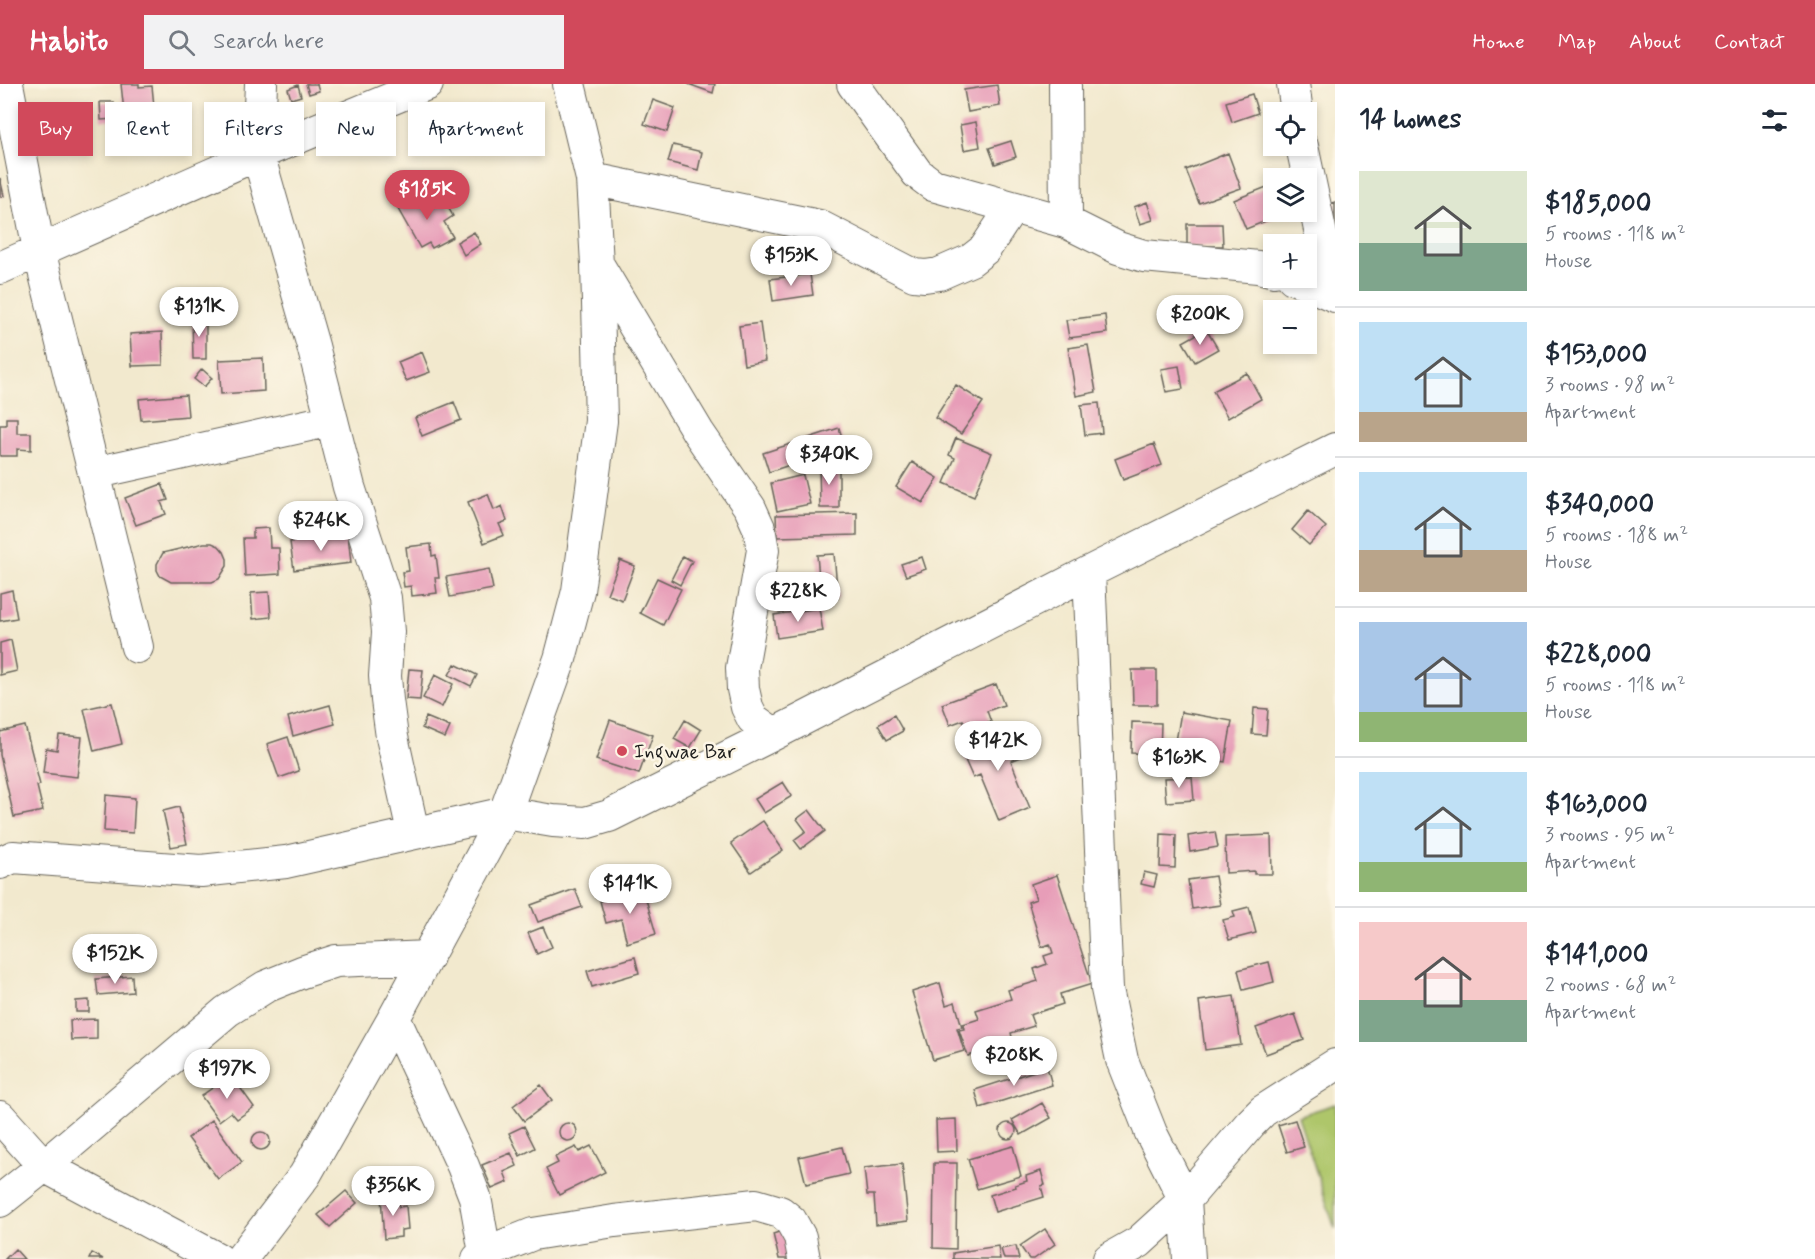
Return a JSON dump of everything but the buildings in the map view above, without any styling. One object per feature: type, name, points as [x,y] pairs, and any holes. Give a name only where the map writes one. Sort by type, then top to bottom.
[{"type":"street","points":[[7,84],[39,250],[137,646]]},
{"type":"street","points":[[260,102],[261,84]]},
{"type":"street","points":[[304,135],[427,84]]},
{"type":"street","points":[[241,1259],[304,1174],[428,957],[505,813],[560,659],[578,591],[601,421],[597,264],[592,179],[569,84]]},
{"type":"street","points":[[853,84],[910,164],[933,185],[1066,222],[1118,248],[1144,256],[1263,268]]},
{"type":"street","points":[[1065,84],[1066,222]]},
{"type":"street","points":[[1293,84],[1296,102]]},
{"type":"street","points":[[0,268],[253,156]]},
{"type":"street","points":[[259,156],[313,346],[349,487],[385,598],[388,632],[385,676],[387,700],[392,736],[413,832]]},
{"type":"street","points":[[1304,156],[1334,295]]},
{"type":"street","points":[[592,179],[819,226],[914,275],[925,276],[939,274],[971,260],[990,242],[1012,208]]},
{"type":"street","points":[[597,264],[698,432],[750,508],[759,528],[763,550],[742,668],[743,689],[758,720]]},
{"type":"street","points":[[1317,288],[1334,295]]},
{"type":"street","points":[[94,473],[332,420]]},
{"type":"street","points":[[0,863],[13,857],[201,871],[286,862],[505,813],[553,821],[585,823],[609,816],[758,720],[1089,572],[1335,449]]},
{"type":"street","points":[[1089,572],[1107,989],[1122,1060],[1151,1133],[1185,1200],[1189,1259]]},
{"type":"street","points":[[0,1201],[227,1011],[265,987],[302,972],[336,962],[428,957]]},
{"type":"street","points":[[394,1018],[463,1166],[475,1197],[481,1256],[533,1234],[614,1221],[756,1205],[780,1212],[791,1221],[800,1237],[804,1259]]},
{"type":"street","points":[[1109,1259],[1139,1242],[1185,1200],[1263,1112],[1335,1065]]},
{"type":"street","points":[[0,1117],[44,1166],[218,1259]]},
{"type":"green space","points":[[1335,1104],[1335,1229],[1298,1116]]},
{"type":"place","name":"Ingwae Bar","points":[[622,751]]}]
